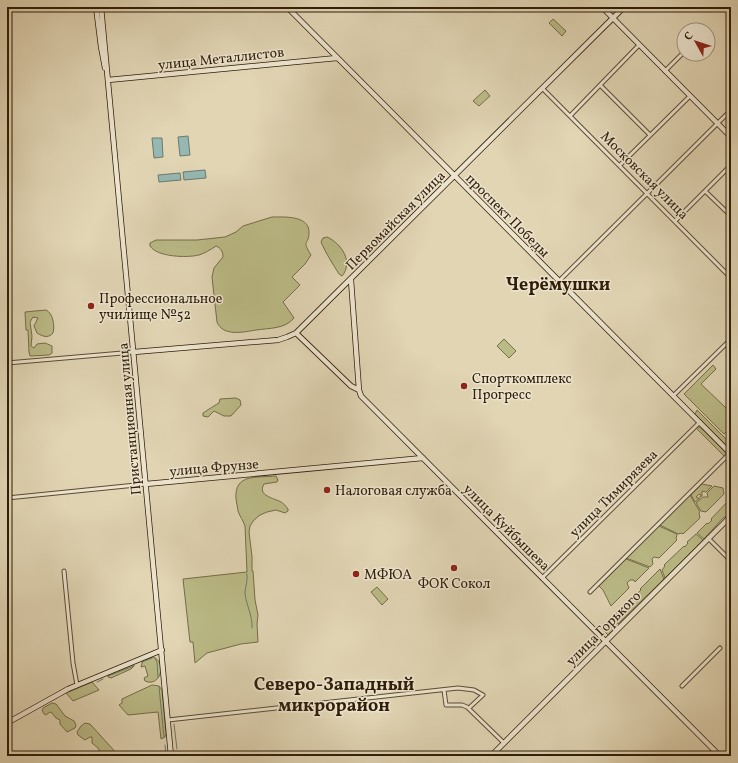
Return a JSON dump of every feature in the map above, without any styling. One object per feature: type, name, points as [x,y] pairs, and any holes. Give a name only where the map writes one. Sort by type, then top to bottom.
[{"type":"main road","name":"Пристанционная улица","points":[[96,7],[102,56],[108,80]]},
{"type":"main road","name":"Пристанционная улица","points":[[101,7],[171,756]]},
{"type":"main road","name":"проспект Победы","points":[[287,7],[700,422],[729,454]]},
{"type":"main road","points":[[602,7],[731,137]]},
{"type":"main road","name":"Первомайская улица","points":[[134,352],[278,340],[287,338],[296,332],[351,280],[624,7]]},
{"type":"main road","name":"улица Металлистов","points":[[108,80],[337,58]]},
{"type":"main road","points":[[351,280],[359,390]]},
{"type":"main road","points":[[296,332],[351,386],[359,390]]},
{"type":"main road","name":"улица Куйбышева","points":[[359,390],[363,399],[720,756]]},
{"type":"main road","name":"улица Фрунзе","points":[[146,484],[423,458]]},
{"type":"main road","name":"улица Горького","points":[[491,756],[731,516]]},
{"type":"main road","points":[[7,722],[60,693],[162,650]]},
{"type":"street","points":[[570,116],[640,45]]},
{"type":"street","points":[[665,71],[676,60]]},
{"type":"street","points":[[600,85],[650,135]]},
{"type":"street","name":"Московская улица","points":[[543,88],[731,278]]},
{"type":"street","points":[[620,166],[690,96]]},
{"type":"street","points":[[559,281],[731,110]]},
{"type":"street","points":[[675,221],[731,165]]},
{"type":"street","points":[[706,190],[731,216]]},
{"type":"street","points":[[673,396],[731,339]]},
{"type":"street","points":[[7,363],[134,352]]},
{"type":"street","name":"улица Тимирязева","points":[[542,578],[700,422]]},
{"type":"street","points":[[590,592],[729,454]]},
{"type":"street","name":"улица Фрунзе","points":[[7,498],[146,484]]},
{"type":"street","points":[[708,538],[731,561]]},
{"type":"street","points":[[64,571],[73,663],[78,685]]},
{"type":"street","points":[[682,686],[720,648]]},
{"type":"street","points":[[168,720],[467,688],[483,695],[469,708]]},
{"type":"street","points":[[444,690],[446,705],[462,705],[469,708],[504,743]]},
{"type":"green space","points":[[553,19],[566,31],[562,36],[549,23]]},
{"type":"green space","points":[[485,90],[490,96],[479,106],[473,101]]},
{"type":"green space","points":[[272,217],[295,218],[305,222],[308,226],[309,232],[306,247],[311,255],[305,264],[292,277],[300,285],[283,302],[294,318],[282,326],[246,332],[229,332],[220,327],[217,322],[212,277],[214,268],[223,257],[223,253],[218,247],[216,246],[199,255],[173,256],[154,250],[150,246],[150,243],[156,240],[197,240],[225,237],[236,232],[243,226]]},
{"type":"green space","points":[[327,237],[341,248],[346,259],[347,265],[342,276],[332,263],[321,242],[323,238]]},
{"type":"green space","points":[[46,310],[53,320],[53,333],[49,336],[43,336],[37,333],[34,326],[38,318],[33,317],[30,322],[32,336],[31,346],[34,348],[37,344],[45,343],[52,346],[52,353],[49,355],[30,356],[25,312]]},
{"type":"green space","points":[[504,339],[516,351],[509,358],[497,346]]},
{"type":"green space","points":[[713,365],[716,369],[701,384],[726,408],[731,410],[731,427],[724,434],[684,394]]},
{"type":"green space","points":[[236,398],[240,400],[241,405],[231,416],[224,416],[214,411],[208,417],[203,416],[203,413],[219,403],[220,399]]},
{"type":"green space","points":[[697,410],[731,444],[731,450],[695,414]]},
{"type":"green space","points":[[699,427],[724,451],[726,454],[724,456],[696,428]]},
{"type":"green space","points":[[276,476],[278,480],[277,482],[264,484],[262,488],[264,494],[283,503],[288,511],[285,513],[276,510],[260,515],[250,526],[249,532],[255,600],[258,615],[258,642],[241,644],[207,653],[195,663],[193,642],[190,642],[183,579],[247,572],[245,526],[238,511],[236,491],[239,485],[248,478]]},
{"type":"green space","points":[[702,484],[712,486],[706,492],[702,491],[702,496],[700,497],[701,495],[699,494],[696,497],[700,498],[695,502],[691,495]]},
{"type":"green space","points":[[714,486],[723,488],[724,494],[706,512],[701,511],[696,503],[703,497],[708,497],[707,493]]},
{"type":"green space","points":[[690,495],[700,512],[700,518],[683,534],[678,534],[660,525]]},
{"type":"green space","points":[[730,499],[731,512],[722,519],[704,539],[697,533],[712,520],[711,519]]},
{"type":"green space","points":[[659,526],[677,534],[677,540],[659,558],[654,557],[652,559],[653,564],[650,567],[626,558]]},
{"type":"green space","points":[[696,534],[703,540],[665,578],[662,570],[665,566],[664,565],[684,546],[685,547],[688,543],[687,542]]},
{"type":"green space","points":[[626,559],[649,568],[635,582],[634,580],[630,580],[627,583],[629,588],[611,606],[603,590],[599,586]]},
{"type":"green space","points":[[660,569],[664,579],[618,624],[614,617],[617,614],[616,613],[641,590],[640,589]]},
{"type":"green space","points":[[377,587],[388,599],[382,605],[371,592]]},
{"type":"green space","points":[[612,617],[617,626],[608,635],[601,628]]},
{"type":"green space","points":[[153,657],[158,660],[160,664],[160,674],[155,681],[145,681],[144,678],[148,676],[145,666],[141,667],[143,660]]},
{"type":"green space","points":[[133,664],[134,666],[131,669],[111,678],[108,677],[109,674]]},
{"type":"green space","points":[[92,682],[99,690],[73,701],[66,693]]},
{"type":"green space","points":[[152,685],[159,686],[162,690],[166,734],[165,737],[161,739],[158,712],[128,715],[119,705],[122,703],[122,699]]},
{"type":"green space","points":[[52,703],[56,704],[65,716],[74,721],[76,725],[75,728],[67,732],[60,724],[60,720],[52,713],[50,712],[46,715],[44,714],[42,710],[43,708]]},
{"type":"green space","points":[[85,723],[90,724],[119,756],[102,755],[98,748],[92,743],[92,737],[85,740],[78,735],[77,732]]},
{"type":"water","points":[[188,136],[190,155],[180,156],[178,137]]},
{"type":"water","points":[[152,138],[162,138],[163,157],[154,158]]},
{"type":"water","points":[[205,170],[206,178],[184,180],[183,172]]},
{"type":"water","points":[[180,173],[181,180],[159,182],[158,175]]},
{"type":"waterway","points":[[247,574],[245,593],[252,628]]},
{"type":"waterway","points":[[142,662],[152,658]]},
{"type":"waterway","points":[[155,659],[157,662],[158,677]]},
{"type":"waterway","points":[[108,676],[134,666]]},
{"type":"waterway","points":[[97,682],[103,679]]},
{"type":"waterway","points":[[159,687],[164,737]]},
{"type":"waterway","points":[[174,724],[177,749]]},
{"type":"waterway","points":[[165,745],[166,756]]},
{"type":"place","name":"Профессиональное училище №52","points":[[91,306]]},
{"type":"place","name":"Спорткомплекс Прогресс","points":[[464,386]]},
{"type":"place","name":"Налоговая служба","points":[[327,490]]},
{"type":"place","name":"ФОК Сокол","points":[[454,568]]},
{"type":"place","name":"МФЮА","points":[[356,574]]},
{"type":"district","name":"Черёмушки","points":[[558,284]]},
{"type":"district","name":"Северо-Западный микрорайон","points":[[334,694]]}]
